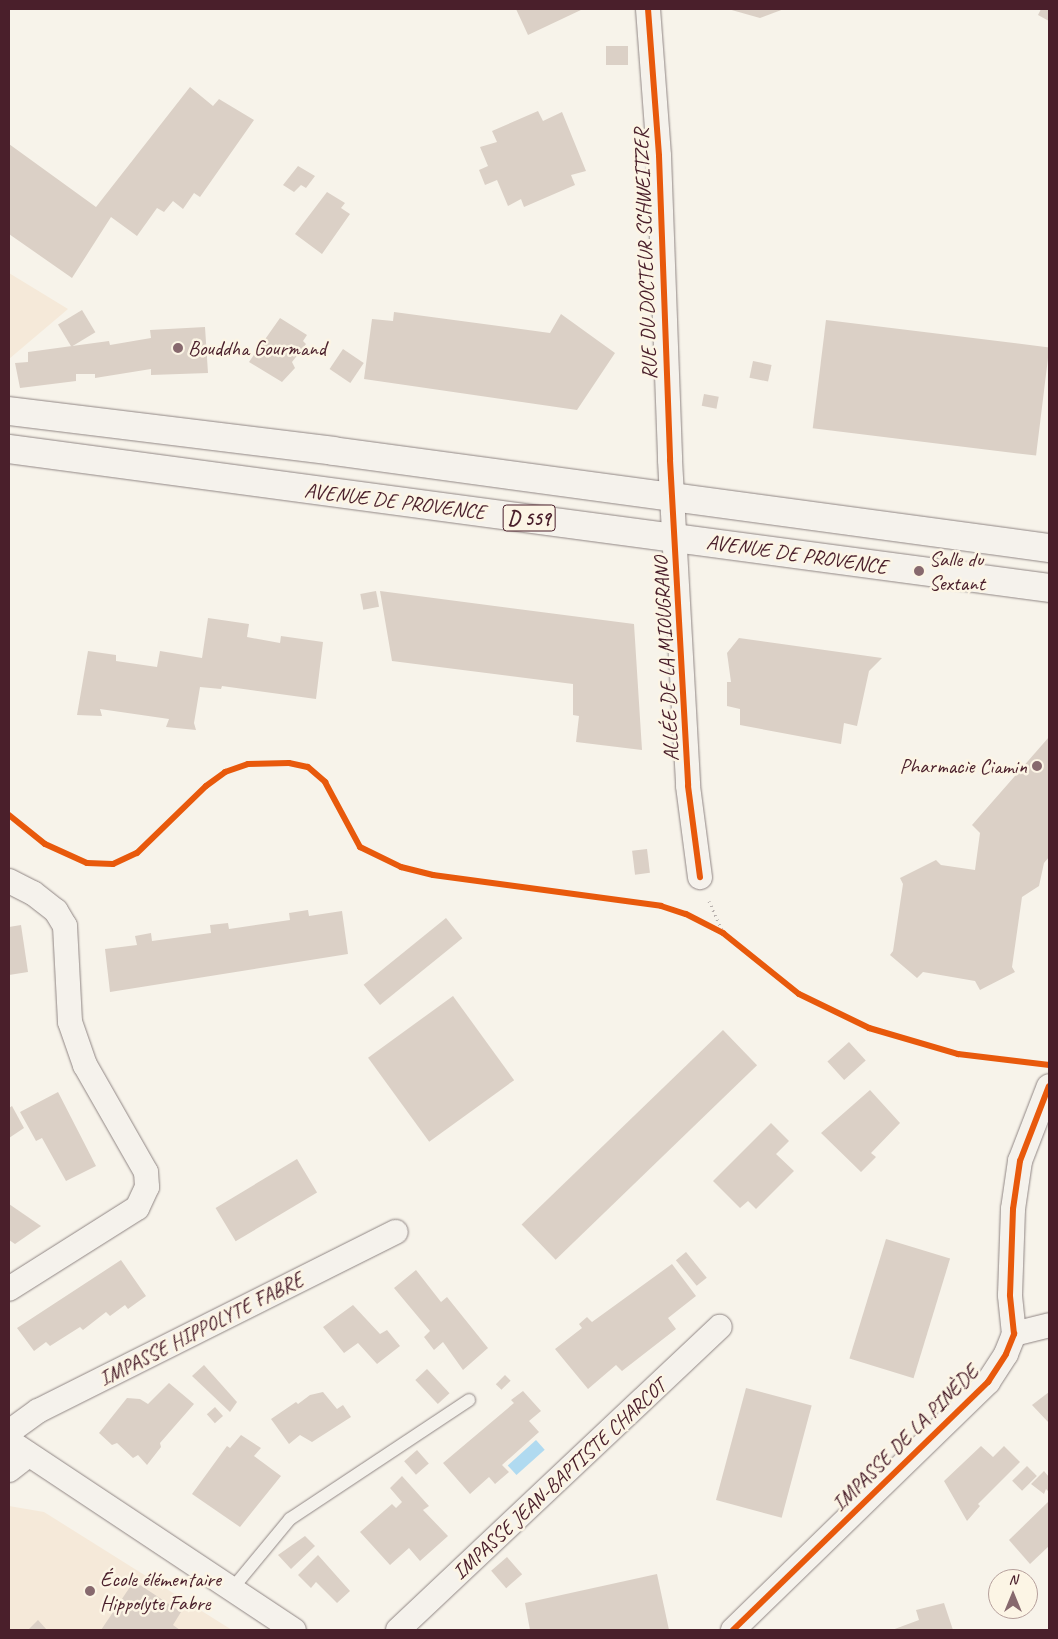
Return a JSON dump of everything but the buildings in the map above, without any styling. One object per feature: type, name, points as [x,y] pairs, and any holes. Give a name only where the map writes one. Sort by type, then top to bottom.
[{"type":"main road","name":"AVENUE DE PROVENCE","points":[[9,411],[1049,548]]},
{"type":"main road","name":"AVENUE DE PROVENCE","points":[[9,449],[1049,588]]},
{"type":"street","name":"RUE DU DOCTEUR SCHWEITZER","points":[[648,9],[658,156],[672,498]]},
{"type":"street","name":"ALLÉE DE LA MIOUGRANO","points":[[672,498],[676,537],[688,786],[700,878]]},
{"type":"street","points":[[9,881],[33,893],[56,912],[65,926],[70,1022],[85,1065],[146,1172],[147,1187],[137,1208],[9,1289]]},
{"type":"street","points":[[1049,1086],[1020,1161],[1013,1209],[1010,1295],[1014,1334],[1049,1325]]},
{"type":"street","name":"IMPASSE HIPPOLYTE FABRE","points":[[9,1432],[38,1411],[396,1232]]},
{"type":"street","name":"IMPASSE JEAN-BAPTISTE CHARCOT","points":[[398,1630],[720,1327]]},
{"type":"street","name":"IMPASSE DE LA PINÈDE","points":[[733,1630],[988,1382],[1014,1334]]},
{"type":"street","points":[[9,1441],[28,1455],[95,1496],[294,1630]]},
{"type":"street","points":[[9,1470],[28,1455]]},
{"type":"lane","points":[[232,1589],[290,1519],[469,1400]]},
{"type":"path","points":[[700,878],[723,933]]},
{"type":"shaded area","points":[[9,273],[68,309],[9,359]]},
{"type":"shaded area","name":"École élémentaire Hippolyte Fabre","points":[[9,1506],[44,1512],[232,1630],[9,1630]]},
{"type":"water","points":[[536,1440],[545,1450],[516,1475],[508,1465]]},
{"type":"cycle path","points":[[648,9],[659,156],[670,460],[688,786],[700,877]]},
{"type":"cycle path","points":[[9,815],[45,844],[87,863],[113,864],[137,853],[206,786],[225,772],[248,764],[289,763],[308,767],[325,782],[360,847],[401,867],[433,875],[661,906],[686,914],[723,933],[799,994],[869,1028],[958,1054],[1049,1065]]},
{"type":"cycle path","points":[[733,1630],[988,1382],[1006,1354],[1014,1334],[1010,1295],[1013,1209],[1020,1161],[1049,1086]]},
{"type":"place","name":"Bouddha Gourmand","points":[[178,348]]},
{"type":"place","name":"Salle du Sextant","points":[[919,571]]},
{"type":"place","name":"Pharmacie Ciamin","points":[[1037,766]]},
{"type":"place","name":"École élémentaire Hippolyte Fabre","points":[[90,1591]]}]
